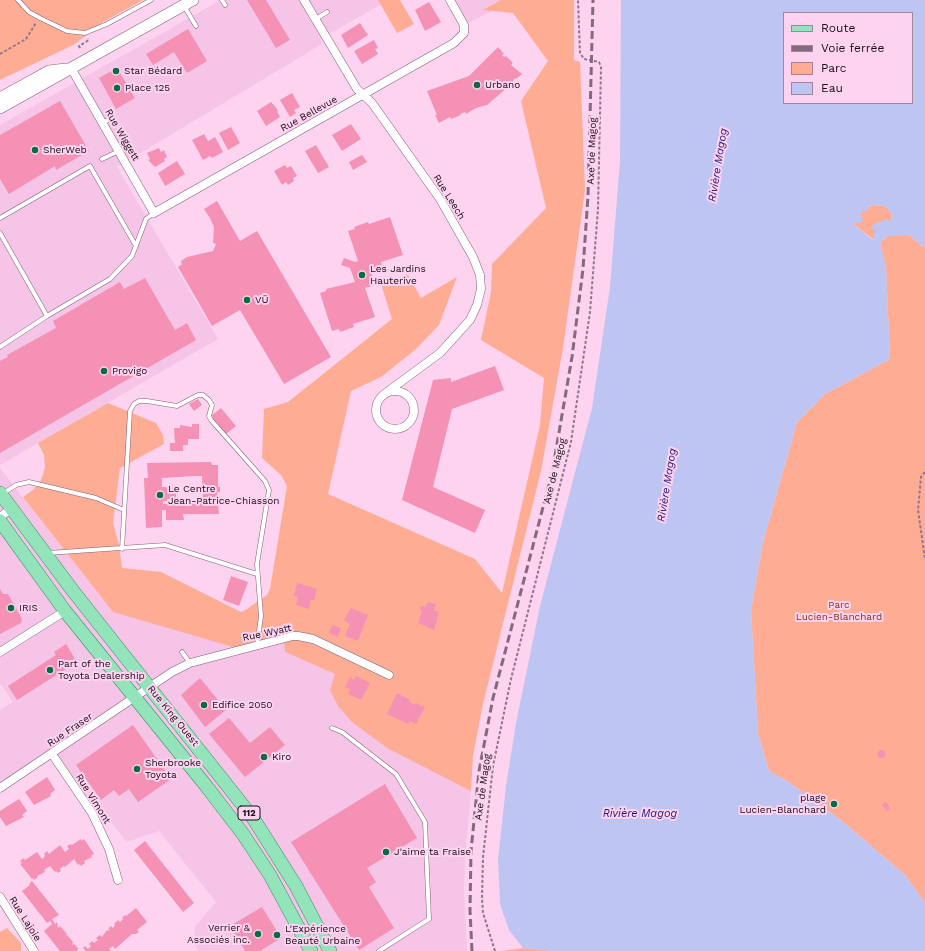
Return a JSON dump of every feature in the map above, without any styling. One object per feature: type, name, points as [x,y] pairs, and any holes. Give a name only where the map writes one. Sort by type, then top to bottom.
[{"type":"main road","points":[[0,108],[193,0]]},
{"type":"main road","points":[[0,98],[49,71],[71,68]]},
{"type":"main road","name":"Rue King Ouest","points":[[1,494],[44,553],[220,775],[265,835],[296,886],[330,951]]},
{"type":"main road","name":"Rue King Ouest","points":[[0,521],[65,611],[243,834],[270,875],[311,951]]},
{"type":"street","name":"Rue Leech","points":[[304,0],[341,68],[357,89],[372,103],[440,200],[473,257],[480,275],[481,289],[477,305],[470,320],[430,361],[383,395]]},
{"type":"street","name":"Rue Bellevue","points":[[154,213],[454,43],[464,33],[464,25],[450,0]]},
{"type":"street","name":"Rue Wiggett","points":[[71,68],[154,213]]},
{"type":"street","points":[[395,390],[402,392],[412,401],[414,414],[407,425],[394,429],[382,425],[378,419],[376,406],[383,395],[395,390]]},
{"type":"street","points":[[0,517],[11,509]]},
{"type":"street","points":[[0,652],[65,611]]},
{"type":"street","name":"Rue Wyatt","points":[[150,687],[190,662],[293,636],[313,639],[389,675]]},
{"type":"street","name":"Rue Fraser","points":[[0,788],[150,687]]},
{"type":"street","name":"Rue Vimont","points":[[52,754],[92,813],[109,849],[118,880]]},
{"type":"street","name":"Rue Lajoie","points":[[0,897],[34,951]]},
{"type":"lane","points":[[18,0],[29,12],[40,18],[67,31],[85,33],[106,24],[151,0]]},
{"type":"lane","points":[[222,0],[225,5]]},
{"type":"lane","points":[[183,6],[196,26]]},
{"type":"lane","points":[[315,19],[327,12]]},
{"type":"lane","points":[[103,124],[110,118]]},
{"type":"lane","points":[[102,159],[119,150]]},
{"type":"lane","points":[[0,218],[90,166],[136,246]]},
{"type":"lane","points":[[0,347],[47,316],[110,279],[126,264],[136,246],[146,219],[154,213]]},
{"type":"lane","points":[[0,233],[47,316]]},
{"type":"lane","points":[[122,549],[130,411],[134,404],[147,401],[177,406],[198,395],[204,395],[212,404],[209,416],[211,420],[268,486],[269,490],[257,574],[261,616],[256,645]]},
{"type":"lane","points":[[1,494],[16,485],[29,482],[96,498],[124,510]]},
{"type":"lane","points":[[44,553],[165,545],[257,574]]},
{"type":"lane","points":[[182,652],[190,662]]},
{"type":"lane","points":[[332,728],[342,732],[396,774],[425,822],[429,919],[379,951]]},
{"type":"path","name":"Axe de Magog","points":[[495,951],[483,913],[482,898],[483,857],[493,766],[511,679],[571,442],[590,312],[598,209],[601,68],[599,62],[584,59],[580,53],[578,0]]},
{"type":"path","points":[[0,54],[26,39],[40,18]]},
{"type":"path","points":[[80,48],[79,46],[89,40]]},
{"type":"path","points":[[925,472],[921,477],[918,510],[925,559]]},
{"type":"shaded area","points":[[221,0],[389,0],[320,39],[322,44],[117,167],[218,339],[0,465],[0,125]]},
{"type":"shaded area","points":[[450,0],[514,0],[464,25]]},
{"type":"shaded area","points":[[0,468],[113,612],[285,638],[285,652],[335,674],[437,773],[471,791],[465,857],[464,892],[467,951],[198,951],[194,944],[195,926],[216,902],[159,831],[127,842],[100,809],[92,813],[52,754],[0,788],[0,710],[13,702],[0,683]]},
{"type":"green space","points":[[0,0],[143,0],[103,22],[75,44],[0,80]]},
{"type":"green space","points":[[378,0],[400,0],[414,24],[397,33]]},
{"type":"green space","points":[[501,0],[574,0],[574,60],[580,62],[585,190],[563,348],[541,471],[483,704],[473,756],[471,791],[387,748],[352,722],[338,706],[330,690],[335,674],[285,652],[284,639],[240,649],[113,612],[23,497],[33,490],[41,480],[45,468],[44,455],[38,443],[108,403],[156,423],[163,435],[164,444],[120,468],[113,523],[119,545],[122,568],[161,572],[241,612],[247,609],[267,595],[270,589],[287,486],[281,475],[262,458],[264,409],[288,402],[392,319],[381,284],[408,275],[421,298],[457,277],[439,325],[416,349],[381,377],[351,391],[328,494],[475,559],[502,593],[540,425],[544,378],[481,340],[491,292],[492,264],[546,208],[521,101],[548,61],[513,13],[483,10]]},
{"type":"green space","points":[[872,205],[885,206],[891,213],[892,222],[884,220],[874,240],[852,223],[862,220],[860,213]]},
{"type":"green space","name":"Parc Lucien-Blanchard","points":[[888,236],[910,236],[925,248],[925,903],[905,875],[842,821],[787,781],[769,771],[758,733],[751,610],[763,542],[797,422],[825,394],[890,359],[886,267],[880,243]]},
{"type":"green space","points":[[7,928],[21,943],[21,951],[0,951],[0,932]]},
{"type":"green space","points":[[523,948],[547,950],[551,951],[502,951]]},
{"type":"water","name":"Rivière Magog","points":[[621,0],[925,0],[925,248],[910,236],[888,236],[880,243],[886,267],[890,359],[825,394],[797,422],[763,542],[751,610],[758,733],[769,771],[787,781],[842,821],[905,875],[925,903],[925,951],[551,951],[523,948],[509,930],[500,904],[498,860],[506,786],[516,723],[540,606],[592,408],[610,287],[620,161]],"holes":[[[869,206],[885,206],[891,213],[892,221],[886,219],[871,226],[876,232],[873,233],[873,240],[852,223],[861,223],[863,220],[860,213],[868,210]]]},
{"type":"building","points":[[247,0],[266,0],[290,40],[276,48]]},
{"type":"building","points":[[429,2],[441,22],[425,31],[415,10]]},
{"type":"building","points":[[360,23],[368,35],[348,48],[341,35]]},
{"type":"building","points":[[188,29],[207,61],[187,73],[174,52],[153,65],[146,54]]},
{"type":"building","points":[[374,40],[378,48],[375,49],[378,54],[362,64],[354,51]]},
{"type":"building","name":"Urbano","points":[[498,47],[504,54],[502,55],[504,57],[506,56],[513,63],[511,65],[522,74],[516,79],[515,78],[513,81],[514,82],[487,105],[476,108],[466,114],[465,112],[451,119],[450,117],[439,123],[427,91],[469,76]]},
{"type":"building","name":"Place 125","points":[[117,68],[135,98],[116,109],[99,78]]},
{"type":"building","points":[[292,93],[300,107],[294,110],[296,113],[290,117],[280,100]]},
{"type":"building","points":[[60,101],[89,151],[56,170],[55,166],[9,194],[0,179],[0,135]]},
{"type":"building","points":[[271,102],[278,110],[277,111],[280,117],[266,126],[257,111]]},
{"type":"building","points":[[351,124],[361,139],[342,151],[332,135]]},
{"type":"building","points":[[231,127],[240,143],[228,150],[219,133]]},
{"type":"building","points":[[204,134],[208,141],[215,137],[223,152],[212,158],[210,156],[203,160],[192,140]]},
{"type":"building","points":[[316,145],[329,167],[318,173],[305,151]]},
{"type":"building","points":[[159,148],[161,152],[164,150],[167,157],[164,159],[165,161],[155,167],[148,160],[150,159],[147,153]]},
{"type":"building","points":[[362,155],[367,162],[353,170],[349,162]]},
{"type":"building","points":[[177,161],[185,174],[165,186],[158,173]]},
{"type":"building","points":[[285,165],[287,168],[291,166],[297,176],[293,178],[294,181],[288,185],[286,182],[282,185],[274,171]]},
{"type":"building","name":"VÜ","points":[[217,201],[240,241],[257,231],[331,357],[284,384],[240,310],[212,326],[178,267],[182,264],[181,261],[187,257],[213,251],[216,244],[213,243],[214,227],[204,209]]},
{"type":"building","name":"Les Jardins Hauterive","points":[[390,217],[403,255],[381,262],[382,265],[370,269],[375,285],[365,288],[375,317],[353,324],[354,327],[340,332],[339,329],[332,331],[320,293],[326,291],[326,289],[355,282],[350,268],[341,265],[344,258],[355,262],[358,261],[348,231],[368,222],[369,224]]},
{"type":"building","name":"Provigo","points":[[145,278],[175,330],[187,323],[196,340],[0,453],[0,361],[8,357],[7,355],[56,328],[53,321],[120,282],[124,289]]},
{"type":"building","points":[[495,366],[504,390],[452,409],[433,487],[485,510],[475,533],[402,500],[433,380],[451,378],[451,382]]},
{"type":"building","points":[[198,399],[202,405],[194,411],[189,404]]},
{"type":"building","points":[[221,408],[236,426],[226,434],[211,416]]},
{"type":"building","points":[[192,424],[199,424],[199,439],[188,439],[188,445],[183,445],[183,451],[170,451],[170,443],[175,443],[174,428],[180,428],[180,425],[192,427]]},
{"type":"building","name":"Le Centre Jean-Patrice-Chiasson","points":[[211,462],[212,465],[218,465],[218,487],[220,487],[220,492],[217,492],[219,514],[183,514],[184,520],[166,520],[166,510],[162,510],[162,527],[146,528],[144,478],[148,478],[147,463]],"holes":[[[202,476],[203,500],[181,500],[181,504],[163,504],[163,501],[167,501],[167,499],[176,499],[176,488],[162,487],[162,478]]]},
{"type":"building","points":[[231,576],[248,582],[239,606],[223,600]]},
{"type":"building","points":[[297,583],[317,589],[314,600],[311,600],[309,609],[296,605],[298,597],[294,596]]},
{"type":"building","points":[[0,589],[3,594],[8,594],[22,619],[21,623],[0,634]]},
{"type":"building","points":[[428,602],[436,604],[434,610],[439,612],[434,630],[418,623],[422,612],[420,610],[421,606],[425,607]]},
{"type":"building","points":[[351,608],[368,615],[358,641],[345,636],[350,624],[344,620]]},
{"type":"building","points":[[332,625],[341,628],[338,637],[329,633]]},
{"type":"building","name":"Part of the Toyota Dealership","points":[[66,644],[77,662],[17,700],[8,686],[56,655],[54,652]]},
{"type":"building","points":[[356,676],[370,683],[361,700],[348,694],[350,689],[345,687],[350,677],[354,680]]},
{"type":"building","name":"Edifice 2050","points":[[200,678],[226,710],[205,727],[181,695]]},
{"type":"building","points":[[397,693],[410,700],[409,702],[415,705],[416,703],[425,707],[416,724],[410,721],[408,724],[387,714]]},
{"type":"building","points":[[229,718],[250,743],[270,727],[285,745],[245,777],[209,734]]},
{"type":"building","points":[[133,725],[171,779],[138,802],[129,789],[119,796],[114,790],[101,800],[76,765]]},
{"type":"building","points":[[879,750],[884,750],[886,754],[883,758],[879,758],[877,754]]},
{"type":"building","points":[[47,777],[55,790],[50,794],[51,796],[34,805],[25,792]]},
{"type":"building","points":[[385,784],[417,838],[367,868],[376,882],[369,887],[394,928],[359,950],[291,842]]},
{"type":"building","points":[[19,799],[27,811],[22,815],[24,817],[6,826],[0,817],[0,811]]},
{"type":"building","points":[[886,802],[890,808],[887,811],[882,805]]},
{"type":"building","points":[[81,839],[82,841],[84,839],[94,854],[91,856],[92,857],[84,861],[85,863],[81,866],[80,864],[78,865],[74,859],[65,867],[64,866],[60,869],[61,871],[58,873],[56,871],[55,872],[50,866],[44,870],[45,872],[37,876],[38,877],[34,880],[20,864],[22,863],[20,861],[24,858],[25,860],[37,852],[42,859],[47,851],[49,854],[60,845],[65,852],[69,849],[67,846],[72,845]]},
{"type":"building","points":[[145,841],[194,903],[183,912],[134,850]]},
{"type":"building","points":[[32,881],[59,915],[52,919],[55,924],[57,922],[58,928],[60,926],[67,934],[65,936],[67,935],[73,942],[72,945],[74,944],[78,948],[77,951],[60,951],[44,931],[52,924],[50,921],[47,923],[22,891],[30,885],[29,884]]},
{"type":"building","points":[[262,907],[281,938],[260,951],[245,951],[230,926]]},
{"type":"building","points":[[136,908],[147,922],[137,930],[139,932],[132,934],[115,949],[113,946],[109,949],[111,951],[86,951],[83,948],[85,946],[88,949],[91,946],[89,944],[92,941],[94,943],[98,940],[96,938],[100,935],[102,937],[107,930],[110,930],[108,929],[111,926],[113,928],[115,925],[114,924],[118,920],[120,922],[125,915],[126,916]]},
{"type":"railway","points":[[472,951],[470,911],[471,851],[479,771],[493,698],[552,473],[572,357],[583,269],[588,196],[593,0]]},
{"type":"place","name":"Star Bédard","points":[[116,71]]},
{"type":"place","name":"Urbano","points":[[477,85]]},
{"type":"place","name":"Place 125","points":[[117,88]]},
{"type":"place","name":"SherWeb","points":[[35,150]]},
{"type":"place","name":"Les Jardins Hauterive","points":[[362,275]]},
{"type":"place","name":"VÜ","points":[[247,300]]},
{"type":"place","name":"Provigo","points":[[104,371]]},
{"type":"place","name":"Le Centre Jean-Patrice-Chiasson","points":[[160,495]]},
{"type":"place","name":"IRIS","points":[[11,608]]},
{"type":"place","name":"Part of the Toyota Dealership","points":[[50,670]]},
{"type":"place","name":"Edifice 2050","points":[[204,705]]},
{"type":"place","name":"Kiro","points":[[264,757]]},
{"type":"place","name":"Sherbrooke Toyota","points":[[137,769]]},
{"type":"place","name":"plage Lucien-Blanchard","points":[[834,804]]},
{"type":"place","name":"J'aime ta Fraise","points":[[386,852]]},
{"type":"place","name":"Verrier & Associés inc.","points":[[258,934]]},
{"type":"place","name":"L'Expérience Beauté Urbaine","points":[[277,935]]}]
